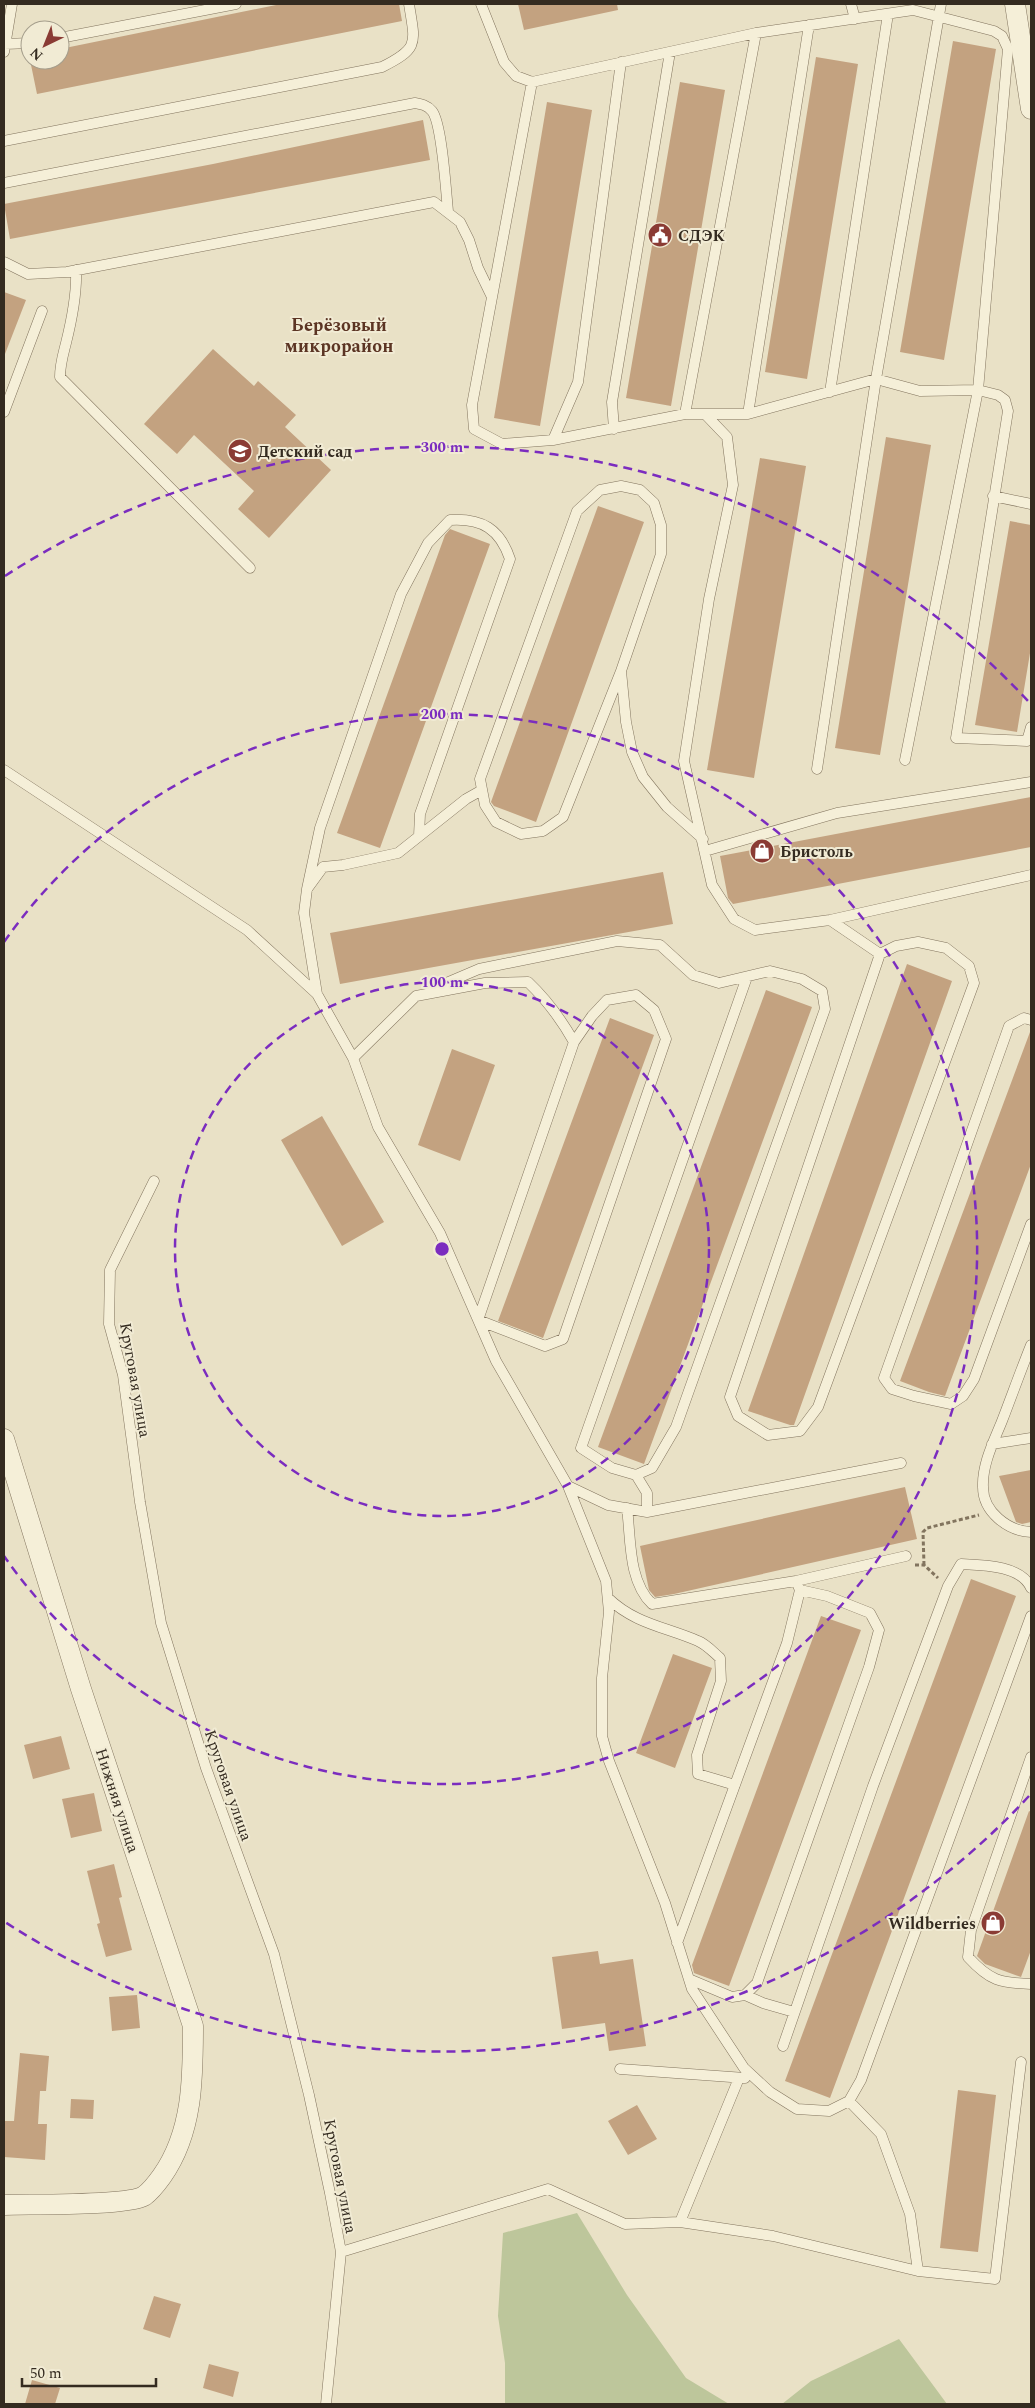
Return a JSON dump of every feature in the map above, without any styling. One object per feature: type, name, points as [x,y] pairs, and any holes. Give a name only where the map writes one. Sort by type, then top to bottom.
[{"type":"street","points":[[1015,4],[1031,109]]},
{"type":"street","name":"Нижняя улица","points":[[4,1439],[84,1698],[193,2026],[193,2068],[188,2118],[171,2163],[156,2184],[143,2196],[120,2202],[4,2204]]},
{"type":"lane","points":[[13,4],[4,48],[20,45]]},
{"type":"lane","points":[[70,36],[236,4]]},
{"type":"lane","points":[[4,141],[382,67],[404,56],[414,39],[409,4]]},
{"type":"lane","points":[[481,4],[504,62],[516,76],[532,82],[756,33],[913,10],[994,31],[1002,36],[1008,49],[978,390],[906,760]]},
{"type":"lane","points":[[851,4],[855,19]]},
{"type":"lane","points":[[817,769],[876,379],[941,4]]},
{"type":"lane","points":[[830,392],[888,14]]},
{"type":"lane","points":[[748,414],[809,25]]},
{"type":"lane","points":[[684,414],[756,33]]},
{"type":"lane","points":[[614,429],[612,402],[670,52]]},
{"type":"lane","points":[[553,440],[578,382],[621,62]]},
{"type":"lane","points":[[532,82],[472,405],[474,428],[502,444],[553,440],[684,414],[748,414],[876,379],[920,391],[978,390],[998,395],[1006,400],[1008,411],[956,738],[1027,741],[1031,727]]},
{"type":"lane","points":[[4,183],[415,102],[428,106],[434,113],[442,150],[448,211]]},
{"type":"lane","points":[[4,262],[28,274],[76,270],[434,202],[460,222],[492,297]]},
{"type":"lane","points":[[76,270],[77,288],[60,363],[60,377],[250,568]]},
{"type":"lane","points":[[4,412],[42,311]]},
{"type":"lane","points":[[705,414],[727,437],[733,485],[709,599],[684,761],[712,885],[734,919],[755,930],[830,920],[1031,878]]},
{"type":"lane","points":[[621,486],[640,490],[654,503],[662,525],[661,554],[621,671],[563,817],[543,831],[521,834],[496,822],[484,804],[480,779],[577,511],[600,490],[621,486]]},
{"type":"lane","points":[[993,496],[1031,504]]},
{"type":"lane","points":[[317,994],[304,913],[320,828],[401,594],[428,543],[450,520],[466,519],[489,527],[504,543],[510,559],[420,814],[419,836]]},
{"type":"lane","points":[[621,671],[632,752],[644,777],[667,807],[703,839]]},
{"type":"lane","points":[[4,770],[247,930],[317,994],[353,1058],[378,1127],[440,1233],[496,1361],[568,1486],[606,1581],[609,1612],[602,1678],[602,1736],[609,1761],[665,1903],[692,1989],[744,2068],[770,2092],[797,2108],[829,2111],[849,2101],[862,2080],[1031,1616]]},
{"type":"lane","points":[[705,851],[837,813],[1031,782]]},
{"type":"lane","points":[[307,889],[323,867],[343,865],[398,853],[466,799],[482,790]]},
{"type":"lane","points":[[830,920],[880,954]]},
{"type":"lane","points":[[353,1058],[416,996],[479,969],[617,942],[660,945],[693,975],[719,983],[770,971],[802,979],[822,991],[825,1009],[676,1427],[652,1468],[636,1475],[612,1468],[581,1448],[747,977]]},
{"type":"lane","points":[[918,942],[946,948],[969,966],[974,983],[818,1407],[800,1431],[768,1435],[738,1416],[730,1397],[880,954],[896,946],[918,942]]},
{"type":"lane","points":[[416,996],[485,984],[528,982],[562,1021],[574,1042]]},
{"type":"lane","points":[[636,995],[654,1010],[666,1040],[563,1340],[545,1346],[478,1320],[574,1042],[592,1016],[607,1000],[636,995]]},
{"type":"lane","points":[[1031,1020],[1024,1018],[1009,1026],[884,1378],[892,1388],[914,1396],[951,1404],[963,1396],[974,1378],[1031,1224]]},
{"type":"lane","name":"Круговая улица","points":[[154,1181],[110,1270],[109,1324],[123,1375],[141,1512],[161,1623],[206,1768],[274,1954],[309,2095],[341,2252],[326,2404]]},
{"type":"lane","points":[[1031,1345],[1028,1361],[992,1444],[982,1488],[991,1512],[1003,1523],[1018,1532],[1031,1532]]},
{"type":"lane","points":[[992,1444],[1031,1438]]},
{"type":"lane","points":[[568,1486],[608,1505],[647,1512],[901,1463]]},
{"type":"lane","points":[[636,1475],[647,1493],[647,1512]]},
{"type":"lane","points":[[627,1508],[635,1574],[643,1595],[652,1604],[798,1586],[906,1556]]},
{"type":"lane","points":[[783,2046],[874,1786],[948,1586],[961,1564],[999,1566],[1028,1581],[1031,1588]]},
{"type":"lane","points":[[677,1943],[787,1643],[798,1586]]},
{"type":"lane","points":[[745,1995],[757,1983],[869,1667],[879,1630],[870,1613],[798,1586]]},
{"type":"lane","points":[[608,1598],[617,1607],[651,1626],[700,1641],[720,1658],[721,1681],[697,1755],[698,1774],[735,1785]]},
{"type":"lane","points":[[1031,1757],[971,1930],[968,1958],[981,1971],[1004,1984],[1031,1984]]},
{"type":"lane","points":[[689,1979],[732,1997],[745,1995],[794,2012]]},
{"type":"lane","points":[[341,2252],[548,2189],[625,2224],[680,2222],[773,2236],[918,2271],[995,2279],[1021,2062]]},
{"type":"lane","points":[[620,2069],[756,2079]]},
{"type":"lane","points":[[680,2222],[740,2078]]},
{"type":"lane","points":[[849,2101],[880,2134],[910,2214],[918,2271]]},
{"type":"path","points":[[948,1586],[924,1565],[923,1532],[927,1528],[991,1512]]},
{"type":"green space","points":[[577,2213],[627,2295],[686,2378],[729,2404],[505,2404],[505,2363],[498,2316],[503,2233]]},
{"type":"green space","points":[[899,2339],[947,2404],[782,2404],[811,2381]]},
{"type":"building","points":[[281,4],[399,4],[402,21],[37,94],[32,70],[70,70],[70,47]]},
{"type":"building","points":[[518,4],[617,4],[618,10],[524,30]]},
{"type":"building","points":[[953,41],[996,49],[944,360],[900,352]]},
{"type":"building","points":[[816,57],[858,64],[807,379],[765,372]]},
{"type":"building","points":[[680,82],[725,90],[671,406],[626,398]]},
{"type":"building","points":[[547,102],[592,110],[540,426],[494,418]]},
{"type":"building","points":[[423,120],[430,160],[10,239],[4,204],[213,164]]},
{"type":"building","points":[[4,292],[26,300],[5,354],[4,353]]},
{"type":"building","points":[[213,349],[254,386],[258,381],[296,415],[285,427],[331,470],[269,538],[238,509],[254,491],[194,435],[177,454],[144,424]]},
{"type":"building","points":[[886,437],[931,445],[880,755],[835,748]]},
{"type":"building","points":[[760,458],[806,466],[754,778],[707,770]]},
{"type":"building","points":[[598,506],[644,522],[536,822],[494,806],[491,802]]},
{"type":"building","points":[[1010,521],[1031,525],[1031,647],[1017,732],[975,725]]},
{"type":"building","points":[[450,529],[490,544],[380,848],[337,833],[445,535]]},
{"type":"building","points":[[1031,797],[1031,847],[733,904],[728,898],[720,856]]},
{"type":"building","points":[[663,872],[673,924],[340,984],[330,933]]},
{"type":"building","points":[[907,964],[952,981],[794,1425],[790,1425],[748,1411]]},
{"type":"building","points":[[766,990],[812,1007],[644,1464],[598,1447]]},
{"type":"building","points":[[610,1018],[654,1035],[543,1338],[498,1321]]},
{"type":"building","points":[[1030,1032],[1031,1164],[945,1396],[929,1392],[900,1381]]},
{"type":"building","points":[[452,1049],[495,1065],[460,1161],[418,1145]]},
{"type":"building","points":[[322,1116],[384,1222],[342,1246],[281,1140]]},
{"type":"building","points":[[1031,1470],[1031,1522],[1022,1524],[1016,1522],[999,1476]]},
{"type":"building","points":[[905,1487],[917,1539],[674,1594],[655,1597],[649,1590],[640,1546]]},
{"type":"building","points":[[971,1579],[1016,1596],[830,2098],[785,2081]]},
{"type":"building","points":[[821,1616],[861,1630],[729,1986],[694,1973],[692,1965]]},
{"type":"building","points":[[673,1654],[712,1668],[675,1768],[636,1753]]},
{"type":"building","points":[[61,1736],[70,1769],[33,1779],[24,1745]]},
{"type":"building","points":[[94,1793],[102,1831],[71,1838],[62,1799]]},
{"type":"building","points":[[1029,1811],[1031,1812],[1031,1950],[1021,1977],[985,1964],[977,1956]]},
{"type":"building","points":[[114,1864],[122,1897],[119,1898],[132,1950],[106,1957],[97,1924],[100,1923],[87,1871]]},
{"type":"building","points":[[598,1951],[600,1964],[633,1959],[646,2046],[609,2051],[605,2023],[562,2029],[552,1957]]},
{"type":"building","points":[[137,1995],[140,2028],[112,2031],[109,1997]]},
{"type":"building","points":[[20,2053],[49,2056],[46,2091],[40,2091],[38,2124],[47,2124],[45,2160],[4,2157],[4,2121],[14,2121]]},
{"type":"building","points":[[958,2090],[996,2095],[978,2252],[940,2248]]},
{"type":"building","points":[[71,2099],[94,2100],[93,2119],[70,2118]]},
{"type":"building","points":[[637,2105],[657,2139],[628,2155],[608,2121]]},
{"type":"building","points":[[154,2296],[181,2304],[170,2338],[143,2329]]},
{"type":"building","points":[[209,2364],[239,2372],[233,2397],[203,2388]]},
{"type":"building","points":[[32,2380],[60,2388],[55,2404],[25,2404]]},
{"type":"place","name":"СДЭК","points":[[660,235]]},
{"type":"place","name":"Детский сад","points":[[240,451]]},
{"type":"place","name":"Бристоль","points":[[762,851]]},
{"type":"place","name":"Wildberries","points":[[993,1923]]},
{"type":"district","name":"Берёзовый микрорайон","points":[[339,335]]}]
